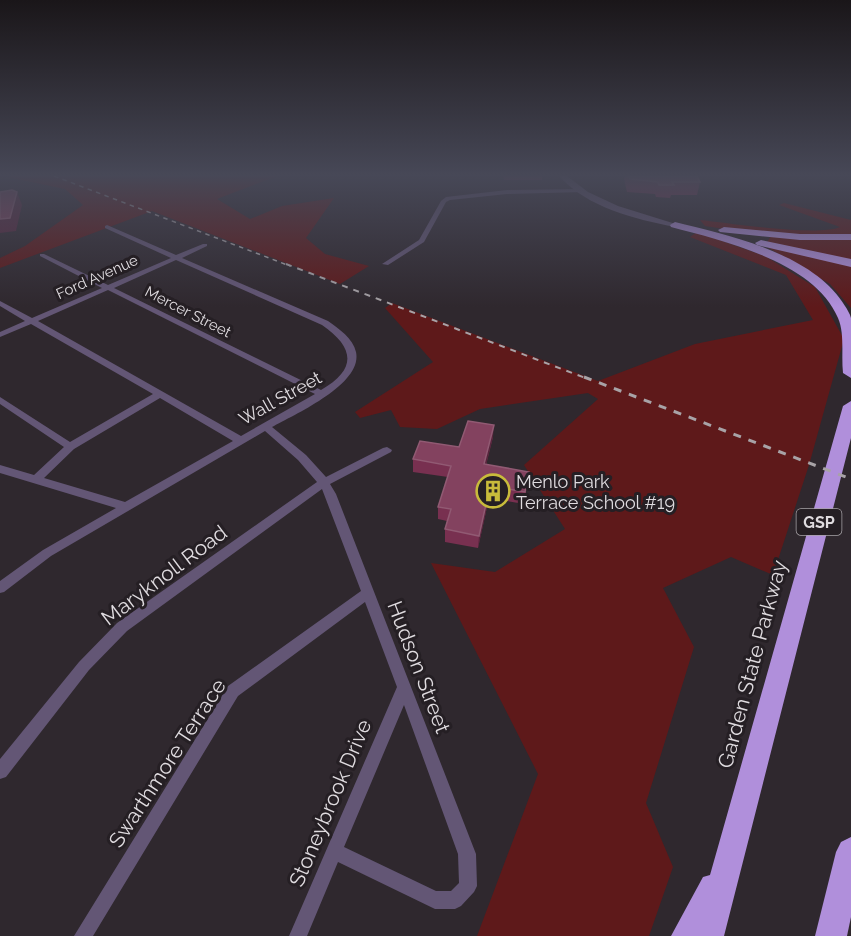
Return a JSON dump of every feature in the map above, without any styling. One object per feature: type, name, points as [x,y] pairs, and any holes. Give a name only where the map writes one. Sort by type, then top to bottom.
[{"type":"highway","points":[[677,224],[772,235],[851,237]]},
{"type":"highway","points":[[677,224],[851,262]]},
{"type":"highway","points":[[677,224],[724,238],[768,255],[818,284],[837,303],[845,318],[849,334],[848,360],[851,373]]},
{"type":"highway","name":"Garden State Parkway","points":[[708,936],[851,406]]},
{"type":"highway","points":[[831,936],[851,852]]},
{"type":"highway","points":[[687,936],[727,865]]},
{"type":"street","points":[[386,264],[422,241],[434,220]]},
{"type":"street","points":[[659,220],[677,224]]},
{"type":"street","name":"Wall Street","points":[[0,588],[47,553],[335,387],[349,373],[353,362],[347,340],[340,332],[325,323],[107,227]]},
{"type":"street","name":"Ford Avenue","points":[[0,335],[205,245]]},
{"type":"street","name":"Mercer Street","points":[[42,255],[322,394]]},
{"type":"street","points":[[0,303],[240,440]]},
{"type":"street","points":[[36,480],[70,447],[160,394]]},
{"type":"street","points":[[0,400],[70,447]]},
{"type":"street","name":"Hudson Street","points":[[266,427],[301,453],[331,494],[467,854],[468,886],[455,900],[435,900],[335,851]]},
{"type":"street","name":"Maryknoll Road","points":[[0,771],[84,666],[122,627],[325,483],[387,450]]},
{"type":"street","points":[[0,469],[127,507]]},
{"type":"street","name":"Swarthmore Terrace","points":[[83,936],[233,691],[369,593]]},
{"type":"street","name":"Stoneybrook Drive","points":[[298,936],[404,687]]},
{"type":"shaded area","points":[[62,220],[129,220],[0,268],[0,258],[25,246]]},
{"type":"shaded area","points":[[174,220],[319,220],[306,238],[325,254],[369,266],[340,284]]},
{"type":"shaded area","points":[[700,220],[812,231],[840,227],[820,220],[851,220],[851,260],[767,242],[771,236],[705,226]]},
{"type":"shaded area","points":[[697,232],[765,256],[815,287],[844,339],[809,465],[773,575],[731,557],[663,588],[694,647],[646,803],[673,867],[649,936],[477,936],[538,774],[431,563],[495,572],[565,529],[524,465],[598,399],[588,393],[480,409],[437,429],[400,427],[391,410],[360,418],[355,412],[433,362],[385,308],[392,303],[598,381],[695,344],[813,320],[786,275],[690,237]]},
{"type":"shaded area","points":[[767,247],[851,265],[851,308],[830,284]]},
{"type":"building","name":"Menlo Park Terrace School #19","points":[[468,421],[494,425],[484,464],[529,472],[525,492],[490,486],[479,536],[445,529],[451,509],[438,507],[451,466],[413,459],[420,441],[459,447]]},
{"type":"railway","points":[[169,220],[290,266]]},
{"type":"railway","points":[[286,264],[588,379]]},
{"type":"railway","points":[[584,377],[851,479]]},
{"type":"place","name":"Menlo Park Terrace School #19","points":[[493,491]]}]
